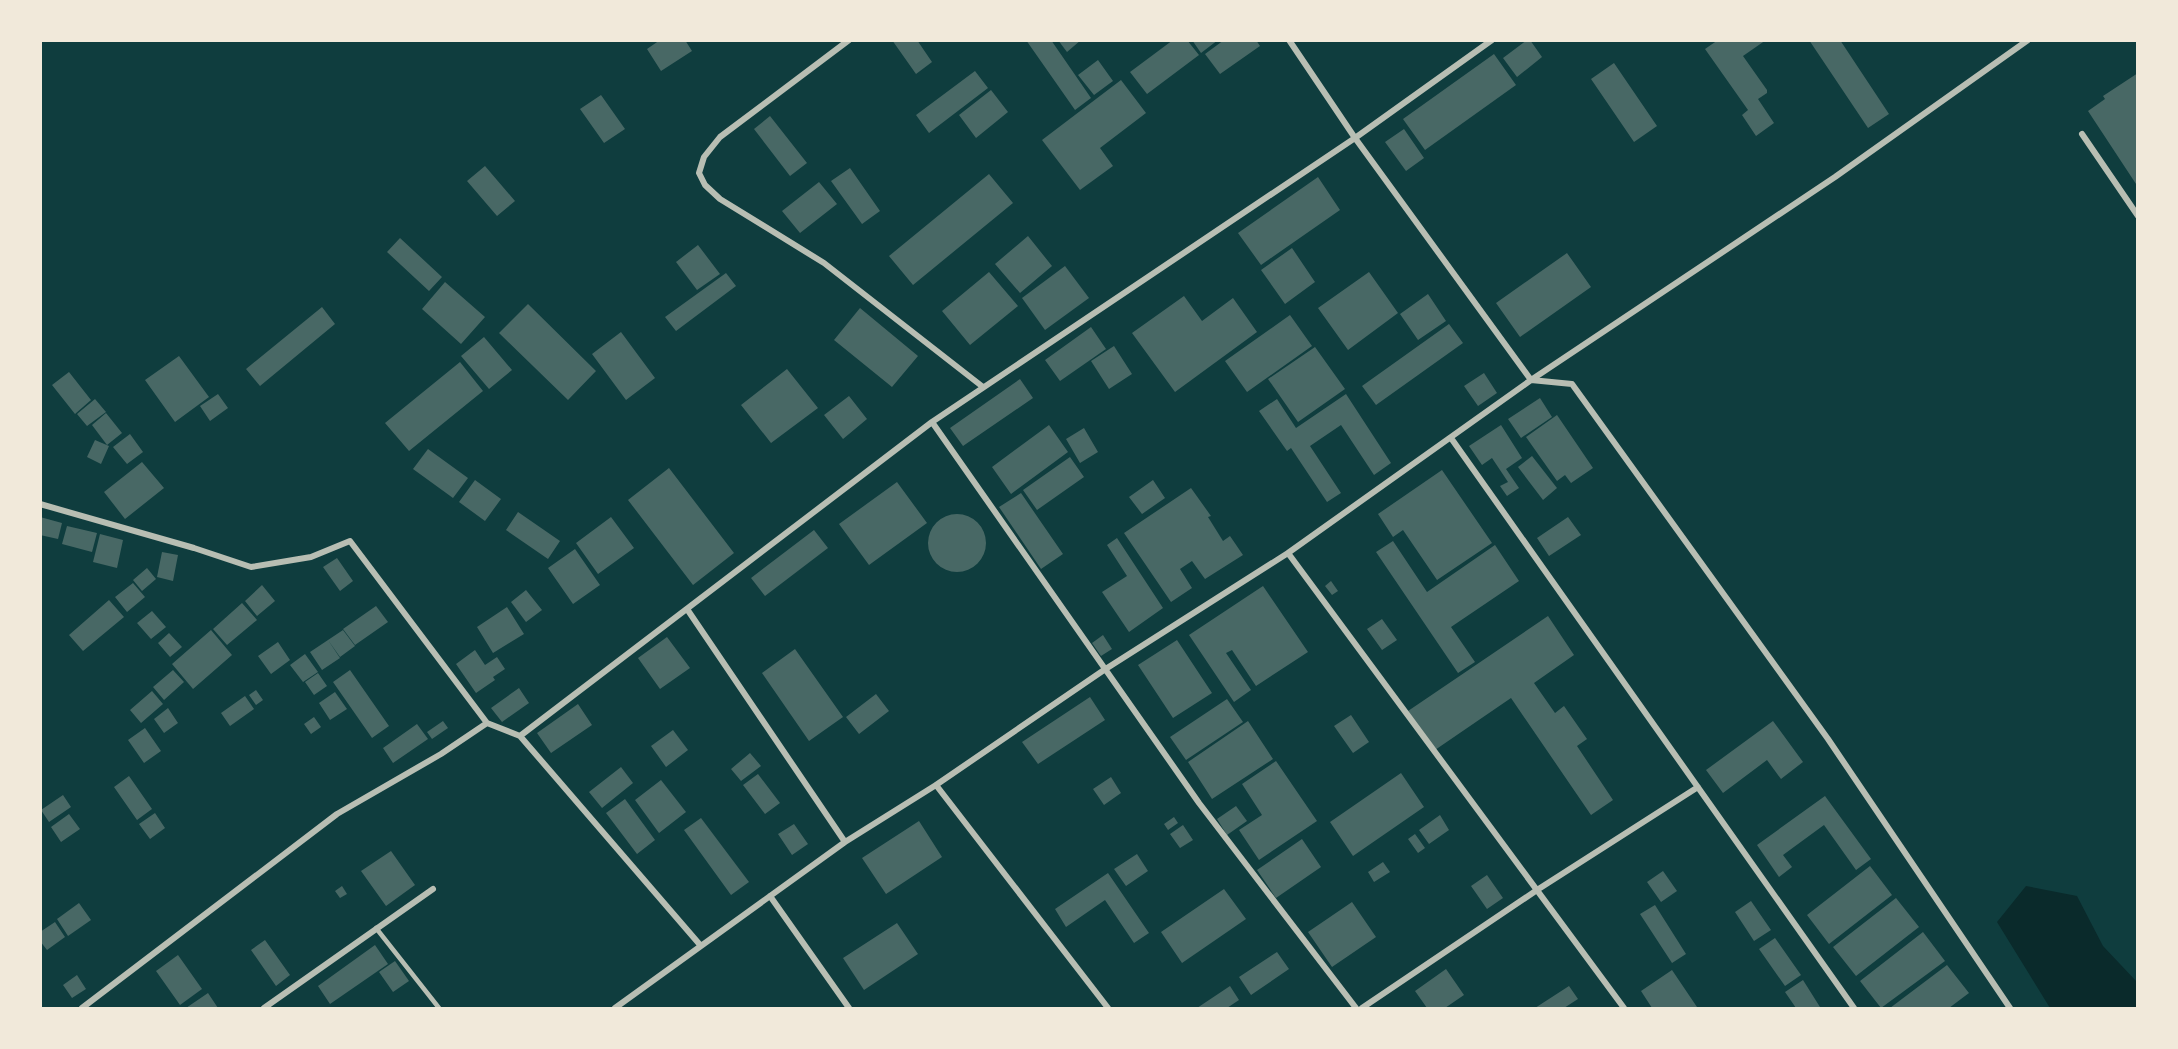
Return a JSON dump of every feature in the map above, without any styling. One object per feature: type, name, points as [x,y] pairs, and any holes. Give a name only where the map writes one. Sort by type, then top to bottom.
[{"type":"street","points":[[849,40],[720,137],[704,157],[699,173],[705,185],[720,199],[824,262],[983,387]]},
{"type":"street","points":[[1289,40],[1355,138],[1531,380],[1572,384],[1828,739],[2010,1008]]},
{"type":"street","points":[[520,736],[932,422],[1355,138],[1492,40]]},
{"type":"street","points":[[615,1008],[845,842],[936,785],[1104,670],[1288,553],[1531,380],[1835,177],[2028,40]]},
{"type":"street","points":[[2082,134],[2138,216]]},
{"type":"street","points":[[932,422],[1199,803],[1356,1008]]},
{"type":"street","points":[[1451,438],[1854,1008]]},
{"type":"street","points":[[40,504],[194,548],[251,567],[311,557],[350,541],[487,723],[520,736],[700,946]]},
{"type":"street","points":[[1288,553],[1623,1008]]},
{"type":"street","points":[[687,609],[845,842]]},
{"type":"street","points":[[82,1008],[337,814],[441,754],[487,723]]},
{"type":"street","points":[[936,785],[1108,1008]]},
{"type":"street","points":[[1362,1008],[1537,890],[1698,787]]},
{"type":"street","points":[[264,1008],[433,889]]},
{"type":"street","points":[[770,896],[849,1008]]},
{"type":"lane","points":[[376,928],[439,1008]]},
{"type":"water","points":[[2026,886],[2077,896],[2103,946],[2137,982],[2137,1008],[2050,1008],[1997,922]]},
{"type":"building","points":[[660,40],[685,40],[692,51],[661,71],[647,49]]},
{"type":"building","points":[[892,40],[917,40],[932,62],[916,74]]},
{"type":"building","points":[[1026,40],[1051,40],[1091,98],[1075,110]]},
{"type":"building","points":[[1058,40],[1081,40],[1067,52]]},
{"type":"building","points":[[1173,40],[1187,40],[1199,55],[1147,94],[1130,72]]},
{"type":"building","points":[[1192,40],[1218,40],[1201,53]]},
{"type":"building","points":[[1224,40],[1256,40],[1260,46],[1220,74],[1205,54]]},
{"type":"building","points":[[1530,40],[1542,57],[1517,77],[1503,58]]},
{"type":"building","points":[[1718,40],[1766,40],[1743,56],[1767,90],[1767,93],[1758,99],[1774,123],[1756,136],[1742,115],[1748,110],[1705,49]]},
{"type":"building","points":[[1809,40],[1840,40],[1889,114],[1868,128]]},
{"type":"building","points":[[1494,54],[1516,85],[1425,150],[1403,119]]},
{"type":"building","points":[[1098,60],[1113,81],[1094,95],[1078,75]]},
{"type":"building","points":[[1614,63],[1657,126],[1634,142],[1591,79]]},
{"type":"building","points":[[975,71],[988,88],[929,133],[916,115]]},
{"type":"building","points":[[2138,73],[2138,187],[2088,111],[2105,99],[2103,96]]},
{"type":"building","points":[[1121,80],[1146,113],[1100,148],[1113,166],[1080,190],[1042,140]]},
{"type":"building","points":[[991,90],[1008,112],[976,138],[959,115]]},
{"type":"building","points":[[601,95],[625,129],[604,143],[580,109]]},
{"type":"building","points":[[770,116],[807,163],[790,176],[754,129]]},
{"type":"building","points":[[1404,129],[1424,158],[1406,171],[1385,142]]},
{"type":"building","points":[[485,166],[515,201],[497,216],[467,181]]},
{"type":"building","points":[[850,168],[880,211],[862,224],[831,181]]},
{"type":"building","points":[[989,174],[1013,203],[913,285],[889,256]]},
{"type":"building","points":[[1318,177],[1340,210],[1261,265],[1238,233]]},
{"type":"building","points":[[819,182],[837,204],[800,233],[782,211]]},
{"type":"building","points":[[1028,236],[1052,266],[1020,293],[995,264]]},
{"type":"building","points":[[400,238],[442,277],[429,291],[387,252]]},
{"type":"building","points":[[698,245],[720,274],[697,290],[676,262]]},
{"type":"building","points":[[1292,248],[1315,282],[1285,304],[1261,270]]},
{"type":"building","points":[[1567,253],[1591,287],[1520,337],[1496,303]]},
{"type":"building","points":[[1065,266],[1089,298],[1045,330],[1022,298]]},
{"type":"building","points":[[989,272],[1018,306],[970,345],[942,311]]},
{"type":"building","points":[[1369,272],[1398,313],[1348,350],[1318,308]]},
{"type":"building","points":[[726,273],[736,286],[676,331],[665,317]]},
{"type":"building","points":[[445,282],[485,317],[461,344],[422,309]]},
{"type":"building","points":[[1428,294],[1446,321],[1418,340],[1400,314]]},
{"type":"building","points":[[1184,296],[1202,321],[1233,298],[1257,332],[1175,392],[1132,333]]},
{"type":"building","points":[[528,304],[596,371],[568,400],[499,333]]},
{"type":"building","points":[[322,307],[335,324],[260,386],[246,369]]},
{"type":"building","points":[[860,308],[918,356],[892,387],[834,340]]},
{"type":"building","points":[[1290,315],[1312,346],[1247,392],[1225,361]]},
{"type":"building","points":[[1449,324],[1463,343],[1376,405],[1362,386]]},
{"type":"building","points":[[1091,327],[1106,349],[1060,381],[1045,360]]},
{"type":"building","points":[[621,332],[655,378],[626,400],[592,354]]},
{"type":"building","points":[[484,337],[512,370],[489,389],[461,356]]},
{"type":"building","points":[[1114,346],[1132,374],[1109,389],[1091,361]]},
{"type":"building","points":[[1315,347],[1345,389],[1298,422],[1268,379]]},
{"type":"building","points":[[179,356],[209,397],[175,422],[145,380]]},
{"type":"building","points":[[460,362],[483,391],[409,451],[385,423]]},
{"type":"building","points":[[787,369],[818,408],[771,443],[741,405]]},
{"type":"building","points":[[69,372],[91,400],[75,414],[52,385]]},
{"type":"building","points":[[1484,373],[1497,393],[1478,406],[1464,386]]},
{"type":"building","points":[[1020,379],[1033,398],[963,446],[950,428]]},
{"type":"building","points":[[218,394],[228,408],[210,421],[200,406]]},
{"type":"building","points":[[1346,394],[1391,463],[1374,475],[1341,425],[1310,446],[1341,493],[1327,502],[1291,448],[1287,451],[1259,411],[1277,399],[1296,428]]},
{"type":"building","points":[[849,396],[867,419],[843,439],[824,415]]},
{"type":"building","points":[[1540,398],[1552,417],[1521,438],[1508,419]]},
{"type":"building","points":[[95,399],[106,412],[87,426],[77,414]]},
{"type":"building","points":[[106,413],[122,433],[107,445],[92,425]]},
{"type":"building","points":[[1557,415],[1593,468],[1571,483],[1565,475],[1557,481],[1526,437]]},
{"type":"building","points":[[1049,425],[1068,452],[1011,494],[992,467]]},
{"type":"building","points":[[1501,425],[1522,458],[1506,469],[1519,488],[1507,496],[1500,486],[1508,482],[1492,458],[1482,465],[1469,446]]},
{"type":"building","points":[[1084,428],[1098,452],[1080,463],[1066,439]]},
{"type":"building","points":[[130,434],[143,452],[127,464],[113,447]]},
{"type":"building","points":[[95,440],[109,446],[101,464],[87,457]]},
{"type":"building","points":[[428,449],[468,478],[453,498],[413,469]]},
{"type":"building","points":[[1532,456],[1557,488],[1543,500],[1518,467]]},
{"type":"building","points":[[1070,457],[1084,477],[1037,510],[1023,490]]},
{"type":"building","points":[[142,462],[164,488],[125,519],[104,492]]},
{"type":"building","points":[[669,468],[734,553],[693,585],[628,500]]},
{"type":"building","points":[[1442,470],[1492,543],[1437,580],[1403,530],[1393,537],[1378,514]]},
{"type":"building","points":[[475,480],[501,499],[485,521],[459,502]]},
{"type":"building","points":[[1153,480],[1165,498],[1142,514],[1129,497]]},
{"type":"building","points":[[897,482],[927,523],[869,565],[839,524]]},
{"type":"building","points":[[1191,488],[1211,516],[1208,517],[1223,541],[1230,536],[1243,555],[1205,579],[1192,561],[1180,569],[1192,588],[1171,602],[1124,533]]},
{"type":"building","points":[[1021,493],[1063,554],[1041,569],[999,507]]},
{"type":"building","points":[[518,512],[560,541],[548,559],[506,530]]},
{"type":"building","points":[[957,514],[968,516],[981,527],[986,543],[984,554],[973,567],[957,572],[946,570],[933,559],[928,543],[930,532],[941,519]]},
{"type":"building","points":[[40,517],[62,523],[58,539],[40,535]]},
{"type":"building","points":[[611,517],[634,548],[598,574],[576,543]]},
{"type":"building","points":[[1568,517],[1581,535],[1549,556],[1537,538]]},
{"type":"building","points":[[67,526],[97,533],[92,552],[62,544]]},
{"type":"building","points":[[814,530],[828,548],[765,596],[751,578]]},
{"type":"building","points":[[100,534],[123,540],[117,568],[93,562]]},
{"type":"building","points":[[1117,538],[1163,608],[1129,632],[1102,592],[1127,576],[1107,545]]},
{"type":"building","points":[[1393,541],[1427,592],[1495,545],[1519,581],[1451,627],[1475,662],[1458,673],[1376,552]]},
{"type":"building","points":[[575,549],[600,585],[573,604],[548,568]]},
{"type":"building","points":[[162,552],[178,555],[173,581],[157,577]]},
{"type":"building","points":[[337,558],[353,581],[340,591],[323,567]]},
{"type":"building","points":[[147,568],[156,579],[142,591],[133,580]]},
{"type":"building","points":[[1331,581],[1338,591],[1332,595],[1325,586]]},
{"type":"building","points":[[133,583],[145,597],[127,612],[115,597]]},
{"type":"building","points":[[262,585],[275,601],[257,616],[245,601]]},
{"type":"building","points":[[1263,586],[1308,652],[1256,686],[1232,650],[1226,653],[1251,690],[1234,702],[1189,635]]},
{"type":"building","points":[[526,590],[542,610],[526,622],[511,602]]},
{"type":"building","points":[[109,600],[124,617],[83,651],[69,635]]},
{"type":"building","points":[[242,603],[257,620],[227,645],[213,629]]},
{"type":"building","points":[[376,606],[388,622],[355,645],[343,629]]},
{"type":"building","points":[[507,607],[524,634],[493,653],[477,627]]},
{"type":"building","points":[[152,611],[166,627],[151,639],[137,623]]},
{"type":"building","points":[[1548,616],[1574,655],[1534,683],[1555,713],[1564,706],[1587,739],[1577,746],[1613,800],[1591,815],[1511,698],[1435,750],[1408,711]]},
{"type":"building","points":[[1382,619],[1397,640],[1382,650],[1367,629]]},
{"type":"building","points":[[211,630],[232,655],[193,689],[172,664]]},
{"type":"building","points":[[343,630],[355,646],[340,657],[328,640]]},
{"type":"building","points":[[169,633],[182,647],[170,657],[158,643]]},
{"type":"building","points":[[1103,635],[1112,649],[1101,656],[1092,643]]},
{"type":"building","points":[[667,637],[690,668],[660,689],[638,658]]},
{"type":"building","points":[[328,640],[340,658],[322,670],[310,652]]},
{"type":"building","points":[[1177,640],[1212,693],[1173,718],[1138,665]]},
{"type":"building","points":[[278,642],[290,660],[271,674],[258,656]]},
{"type":"building","points":[[795,649],[843,717],[809,741],[762,673]]},
{"type":"building","points":[[475,650],[485,665],[497,657],[505,669],[493,677],[495,680],[476,693],[456,664]]},
{"type":"building","points":[[305,654],[318,672],[303,682],[290,665]]},
{"type":"building","points":[[173,670],[184,682],[164,700],[153,687]]},
{"type":"building","points":[[350,670],[389,726],[372,738],[333,682]]},
{"type":"building","points":[[318,673],[327,686],[314,695],[305,682]]},
{"type":"building","points":[[519,688],[529,703],[502,722],[491,708]]},
{"type":"building","points":[[256,690],[263,700],[256,705],[249,695]]},
{"type":"building","points":[[152,691],[163,704],[141,723],[130,710]]},
{"type":"building","points":[[335,692],[347,709],[330,720],[319,703]]},
{"type":"building","points":[[876,694],[889,711],[859,734],[846,717]]},
{"type":"building","points":[[245,696],[254,709],[230,726],[221,713]]},
{"type":"building","points":[[1090,697],[1105,720],[1038,764],[1022,742]]},
{"type":"building","points":[[1227,699],[1243,722],[1186,760],[1170,737]]},
{"type":"building","points":[[578,704],[592,725],[551,753],[537,733]]},
{"type":"building","points":[[168,708],[178,723],[164,733],[154,719]]},
{"type":"building","points":[[1351,715],[1369,742],[1353,753],[1334,726]]},
{"type":"building","points":[[314,717],[321,727],[311,734],[304,724]]},
{"type":"building","points":[[443,721],[448,728],[432,739],[427,732]]},
{"type":"building","points":[[1248,721],[1273,759],[1212,799],[1188,762]]},
{"type":"building","points":[[1773,721],[1803,762],[1781,779],[1767,760],[1723,793],[1706,770]]},
{"type":"building","points":[[417,724],[428,739],[393,763],[383,748]]},
{"type":"building","points":[[145,728],[161,751],[144,763],[128,740]]},
{"type":"building","points":[[673,730],[688,750],[666,767],[651,746]]},
{"type":"building","points":[[750,753],[761,766],[741,781],[731,769]]},
{"type":"building","points":[[1276,761],[1317,821],[1259,860],[1239,830],[1262,815],[1242,784]]},
{"type":"building","points":[[621,767],[633,783],[602,808],[589,792]]},
{"type":"building","points":[[1401,773],[1424,807],[1353,856],[1330,822]]},
{"type":"building","points":[[758,774],[780,803],[765,814],[743,785]]},
{"type":"building","points":[[129,776],[152,809],[137,820],[114,787]]},
{"type":"building","points":[[1111,777],[1121,793],[1104,805],[1093,789]]},
{"type":"building","points":[[661,780],[686,812],[659,833],[635,800]]},
{"type":"building","points":[[63,795],[71,807],[49,822],[41,810]]},
{"type":"building","points":[[1825,796],[1871,859],[1856,870],[1824,825],[1783,855],[1792,867],[1779,877],[1757,845]]},
{"type":"building","points":[[625,799],[655,840],[637,854],[606,813]]},
{"type":"building","points":[[1236,806],[1247,821],[1227,835],[1217,819]]},
{"type":"building","points":[[155,813],[165,828],[150,839],[139,824]]},
{"type":"building","points":[[69,814],[80,829],[61,842],[51,827]]},
{"type":"building","points":[[1440,815],[1449,830],[1429,844],[1419,830]]},
{"type":"building","points":[[1174,817],[1178,823],[1168,830],[1164,824]]},
{"type":"building","points":[[701,818],[749,882],[731,895],[684,830]]},
{"type":"building","points":[[919,821],[942,857],[886,894],[862,858]]},
{"type":"building","points":[[794,824],[808,844],[792,855],[778,834]]},
{"type":"building","points":[[1183,825],[1193,840],[1180,848],[1170,834]]},
{"type":"building","points":[[1415,834],[1425,848],[1418,853],[1408,839]]},
{"type":"building","points":[[1302,839],[1321,867],[1276,898],[1257,870]]},
{"type":"building","points":[[391,851],[415,885],[386,906],[361,871]]},
{"type":"building","points":[[1137,854],[1148,871],[1126,886],[1114,869]]},
{"type":"building","points":[[1383,862],[1390,872],[1374,882],[1368,872]]},
{"type":"building","points":[[1870,866],[1892,895],[1829,944],[1807,915]]},
{"type":"building","points":[[1663,871],[1677,891],[1661,902],[1647,882]]},
{"type":"building","points":[[1108,873],[1149,933],[1134,943],[1105,900],[1066,927],[1055,909]]},
{"type":"building","points":[[1487,875],[1503,898],[1487,909],[1471,886]]},
{"type":"building","points":[[342,886],[347,894],[340,898],[335,891]]},
{"type":"building","points":[[1224,889],[1246,919],[1182,963],[1161,932]]},
{"type":"building","points":[[1896,898],[1919,927],[1856,976],[1833,947]]},
{"type":"building","points":[[1751,901],[1771,930],[1754,941],[1735,912]]},
{"type":"building","points":[[1352,902],[1376,937],[1332,967],[1308,932]]},
{"type":"building","points":[[79,903],[91,920],[68,936],[57,919]]},
{"type":"building","points":[[1655,905],[1686,954],[1672,963],[1640,914]]},
{"type":"building","points":[[55,922],[65,937],[47,950],[40,941],[40,932]]},
{"type":"building","points":[[897,923],[918,954],[864,990],[843,958]]},
{"type":"building","points":[[1923,932],[1945,961],[1881,1008],[1860,981]]},
{"type":"building","points":[[1775,938],[1801,975],[1785,986],[1759,949]]},
{"type":"building","points":[[265,940],[290,975],[276,986],[251,950]]},
{"type":"building","points":[[375,945],[388,964],[330,1004],[318,986]]},
{"type":"building","points":[[1277,952],[1289,969],[1251,995],[1239,977]]},
{"type":"building","points":[[178,955],[202,989],[180,1005],[156,971]]},
{"type":"building","points":[[395,961],[409,981],[393,992],[379,972]]},
{"type":"building","points":[[1947,965],[1969,993],[1949,1008],[1890,1008]]},
{"type":"building","points":[[1446,969],[1464,995],[1445,1008],[1427,1008],[1415,991]]},
{"type":"building","points":[[1672,970],[1697,1007],[1652,1008],[1641,991]]},
{"type":"building","points":[[77,975],[86,989],[72,998],[63,985]]},
{"type":"building","points":[[1803,980],[1820,1007],[1796,1008],[1785,992]]},
{"type":"building","points":[[1230,986],[1239,1000],[1227,1008],[1197,1008]]},
{"type":"building","points":[[1569,986],[1578,999],[1564,1008],[1535,1008]]},
{"type":"building","points":[[208,993],[218,1008],[186,1008]]}]
